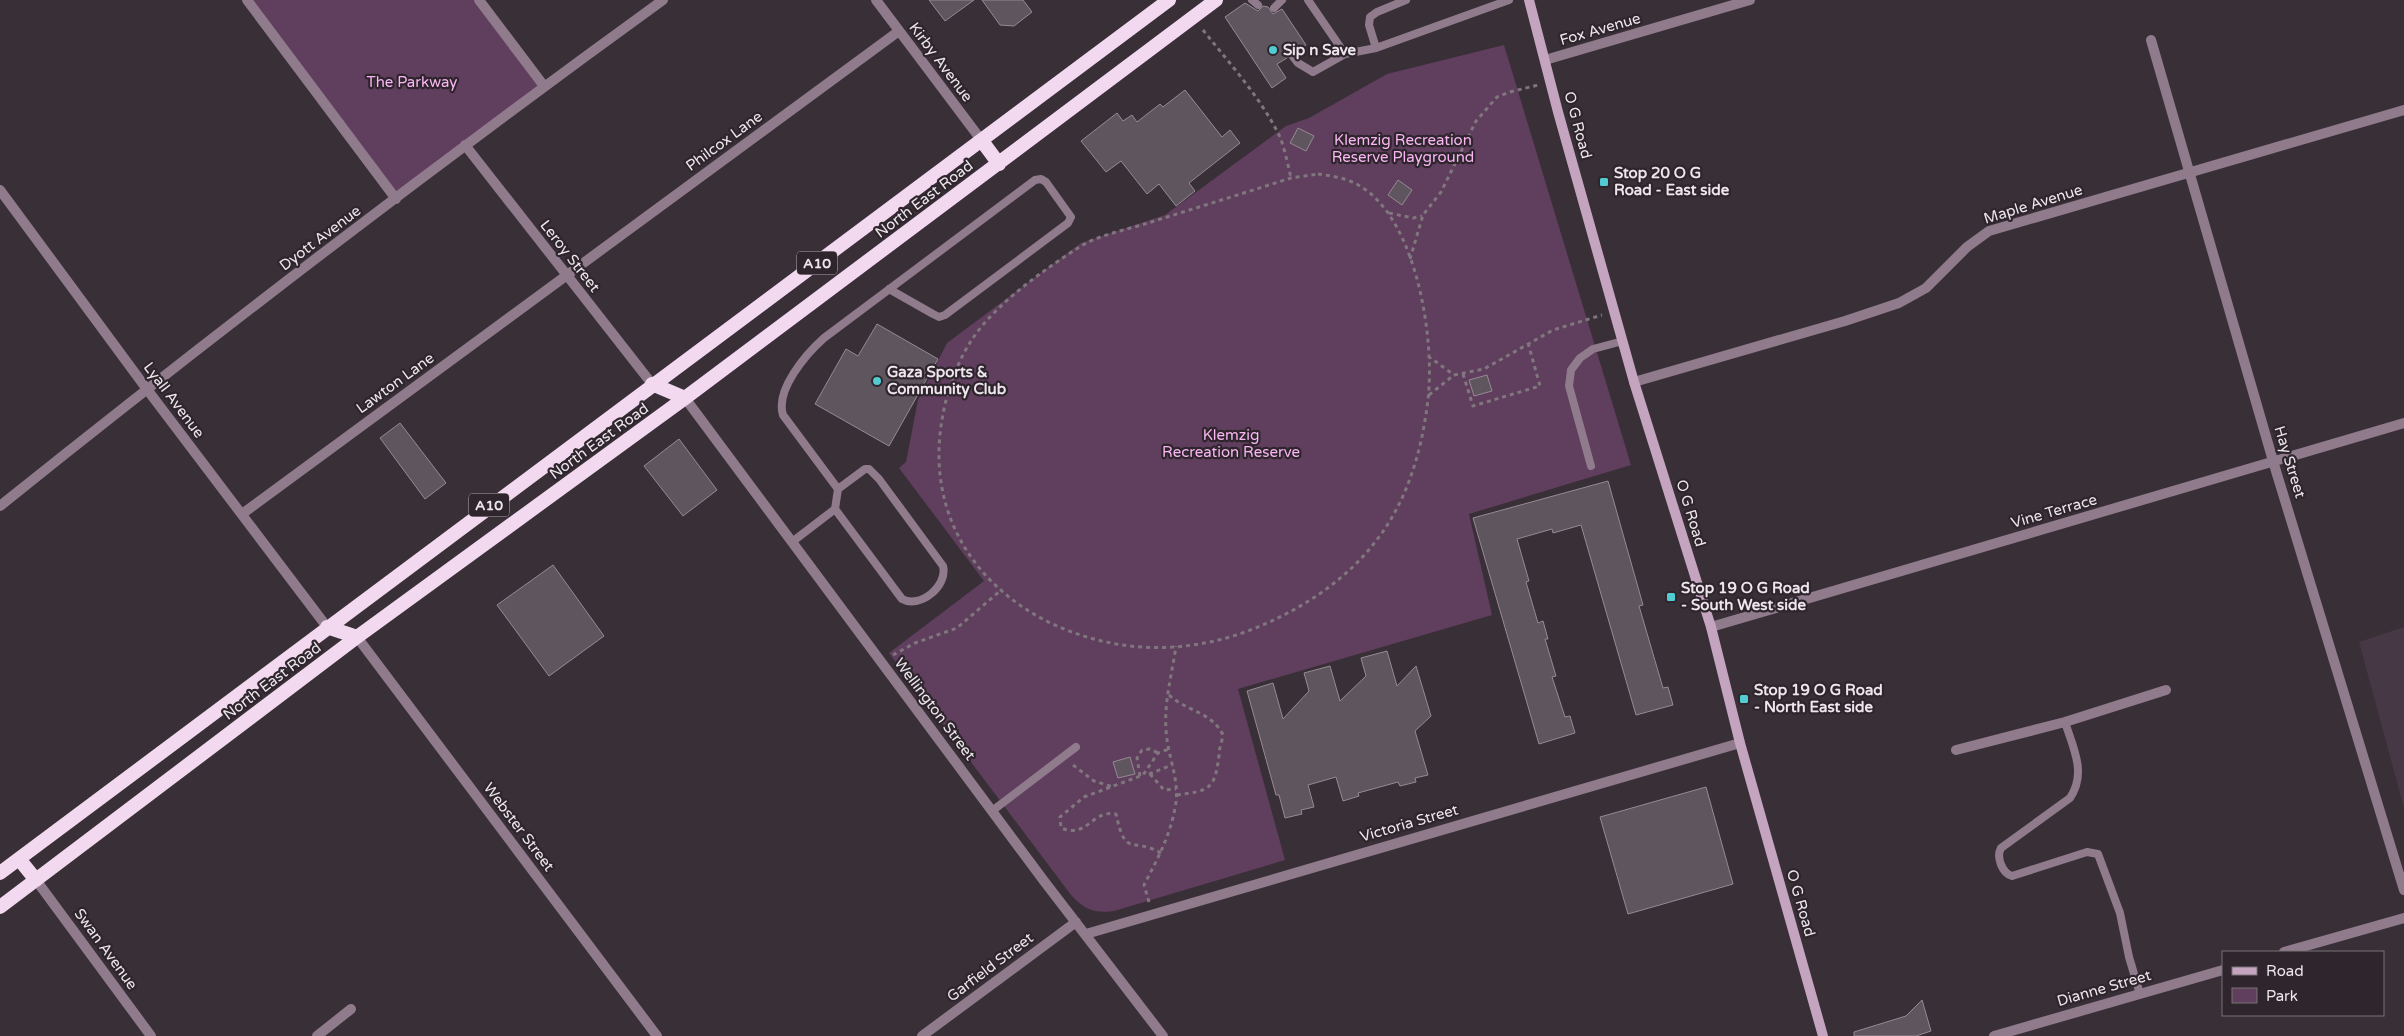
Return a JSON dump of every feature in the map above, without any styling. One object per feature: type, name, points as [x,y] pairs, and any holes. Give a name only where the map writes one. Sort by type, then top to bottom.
[{"type":"highway","name":"North East Road","points":[[0,873],[327,626],[982,141],[1169,0]]},
{"type":"highway","name":"North East Road","points":[[0,907],[357,637],[685,398],[1216,0]]},
{"type":"highway","points":[[982,141],[999,164]]},
{"type":"highway","points":[[652,384],[685,398]]},
{"type":"highway","points":[[327,626],[357,637]]},
{"type":"highway","points":[[19,859],[36,880]]},
{"type":"main road","name":"O G Road","points":[[1529,0],[1622,341],[1711,627],[1740,743],[1823,1036]]},
{"type":"street","points":[[247,0],[396,199]]},
{"type":"street","points":[[479,0],[544,86]]},
{"type":"street","name":"Dyott Avenue","points":[[0,506],[146,388],[465,145],[663,0]]},
{"type":"street","name":"Kirby Avenue","points":[[876,0],[982,141]]},
{"type":"street","name":"Fox Avenue","points":[[1545,60],[1750,0]]},
{"type":"street","name":"Philcox Lane","points":[[566,275],[899,31]]},
{"type":"street","name":"Hay Street","points":[[2152,40],[2274,462],[2404,890]]},
{"type":"street","name":"Maple Avenue","points":[[1634,382],[1854,318],[1899,303],[1926,288],[1967,247],[1989,231],[2404,110]]},
{"type":"street","name":"Leroy Street","points":[[465,145],[652,384]]},
{"type":"street","name":"Lyall Avenue","points":[[0,190],[146,388],[327,626]]},
{"type":"street","name":"Lawton Lane","points":[[242,514],[566,275]]},
{"type":"street","name":"Wellington Street","points":[[685,398],[1162,1036]]},
{"type":"street","name":"Vine Terrace","points":[[1711,627],[2404,423]]},
{"type":"street","name":"Webster Street","points":[[357,637],[657,1036]]},
{"type":"street","points":[[1956,750],[2065,722],[2166,690]]},
{"type":"street","name":"Victoria Street","points":[[1086,934],[1740,743]]},
{"type":"street","name":"Swan Avenue","points":[[36,880],[152,1036]]},
{"type":"street","points":[[2288,951],[2404,918]]},
{"type":"street","name":"Garfield Street","points":[[922,1036],[1076,922]]},
{"type":"street","name":"Dianne Street","points":[[1994,1036],[2222,970]]},
{"type":"street","points":[[317,1036],[351,1009]]},
{"type":"lane","points":[[1274,8],[1282,0]]},
{"type":"lane","points":[[1308,0],[1345,54]]},
{"type":"lane","points":[[1376,48],[1369,25],[1370,17],[1377,12],[1406,0]]},
{"type":"lane","points":[[1291,54],[1298,64],[1313,72],[1345,54],[1376,48],[1509,0]]},
{"type":"lane","points":[[838,489],[783,415],[781,408],[782,398],[807,353],[824,338],[889,289],[1035,180],[1041,179],[1046,182],[1071,217],[1068,223],[944,315],[933,314],[889,289]]},
{"type":"lane","points":[[1591,466],[1569,386],[1571,370],[1580,358],[1593,349],[1622,341]]},
{"type":"lane","points":[[792,542],[834,509],[838,489],[864,469],[873,472],[943,566],[945,575],[942,584],[918,602],[910,603],[902,598],[834,509]]},
{"type":"lane","points":[[2065,722],[2080,772],[2075,792],[2070,798],[2001,848],[1999,854],[2002,867],[2008,875],[2016,875],[2087,852],[2098,854],[2120,913],[2128,957],[2140,994]]},
{"type":"lane","points":[[992,811],[1076,748]]},
{"type":"path","points":[[1192,18],[1236,70],[1272,121],[1280,139],[1291,178]]},
{"type":"path","points":[[1410,259],[1423,215],[1441,192],[1470,133],[1486,108],[1497,97],[1550,82]]},
{"type":"path","points":[[1318,174],[1337,176],[1360,185],[1375,197],[1388,213],[1397,227],[1410,259],[1423,311],[1428,356],[1428,396],[1417,456],[1403,495],[1387,526],[1345,576],[1316,598],[1280,618],[1245,633],[1204,644],[1176,646],[1120,645],[1094,640],[1064,630],[1032,614],[1000,591],[967,554],[955,532],[946,508],[938,453],[943,413],[954,376],[970,342],[1007,301],[1081,245],[1291,178],[1318,174]]},
{"type":"path","points":[[1388,213],[1413,218],[1423,215]]},
{"type":"path","points":[[1428,396],[1454,375],[1463,374],[1501,361],[1528,343],[1553,330],[1614,312]]},
{"type":"path","points":[[1463,374],[1473,406],[1540,386],[1528,343]]},
{"type":"path","points":[[1428,356],[1454,375]]},
{"type":"path","points":[[883,663],[915,643],[957,628],[1000,591]]},
{"type":"path","points":[[1152,914],[1144,885],[1161,853],[1176,806],[1176,789],[1166,730],[1168,694],[1176,646]]},
{"type":"path","points":[[1168,694],[1183,705],[1212,720],[1223,735],[1216,777],[1210,786],[1195,793],[1176,795]]},
{"type":"path","points":[[1141,776],[1137,758],[1142,750],[1150,749],[1158,753]]},
{"type":"path","points":[[1141,776],[1158,753],[1168,749]]},
{"type":"path","points":[[1064,756],[1081,773],[1094,781],[1113,787]]},
{"type":"path","points":[[1161,853],[1144,846],[1136,847],[1127,844],[1121,836],[1116,814],[1109,813],[1095,819],[1084,829],[1070,832],[1061,828],[1060,817],[1084,797],[1172,765]]},
{"type":"path","points":[[1150,774],[1164,790],[1176,789]]},
{"type":"shaded area","points":[[2404,627],[2404,808],[2359,642]]},
{"type":"green space","name":"The Parkway","points":[[248,0],[479,0],[544,86],[395,197]]},
{"type":"green space","name":"Klemzig Recreation Reserve","points":[[1504,45],[1631,465],[1469,514],[1492,615],[1238,689],[1285,860],[1114,911],[1101,912],[1085,907],[1071,895],[889,653],[984,581],[899,468],[906,462],[918,400],[947,343],[1081,243],[1165,215],[1286,126],[1309,118],[1387,74]]},
{"type":"building","points":[[929,0],[974,0],[945,21]]},
{"type":"building","points":[[982,0],[1023,0],[1032,12],[1014,26],[1000,25]]},
{"type":"building","name":"Sip n Save","points":[[1245,3],[1258,11],[1263,6],[1268,7],[1273,14],[1282,9],[1306,45],[1296,51],[1293,49],[1287,50],[1287,58],[1277,64],[1286,78],[1272,88],[1225,17]]},
{"type":"building","points":[[1185,90],[1222,137],[1230,130],[1240,143],[1189,183],[1195,191],[1176,206],[1159,184],[1147,194],[1121,161],[1106,172],[1081,141],[1117,113],[1123,121],[1132,115],[1137,122],[1160,104],[1163,107]]},
{"type":"building","points":[[1298,128],[1314,136],[1306,151],[1290,143]]},
{"type":"building","points":[[1398,180],[1412,190],[1402,205],[1388,195]]},
{"type":"building","name":"Gaza Sports & Community Club","points":[[877,324],[938,359],[889,446],[815,404],[846,349],[858,356]]},
{"type":"building","points":[[1487,375],[1492,391],[1474,396],[1469,380]]},
{"type":"building","points":[[400,423],[446,483],[425,499],[380,438]]},
{"type":"building","points":[[679,439],[717,490],[683,516],[644,466]]},
{"type":"building","points":[[1608,481],[1643,605],[1639,606],[1663,688],[1668,687],[1673,705],[1636,715],[1581,525],[1553,533],[1552,529],[1517,539],[1529,581],[1526,582],[1538,623],[1543,621],[1548,639],[1545,639],[1556,676],[1552,677],[1565,717],[1570,716],[1575,733],[1539,744],[1473,518]]},
{"type":"building","points":[[553,565],[604,636],[549,676],[497,605]]},
{"type":"building","points":[[1387,651],[1397,686],[1416,666],[1431,716],[1415,731],[1428,775],[1415,778],[1416,782],[1400,786],[1398,782],[1358,793],[1359,796],[1343,801],[1336,777],[1308,785],[1314,807],[1301,810],[1302,814],[1285,818],[1279,795],[1276,795],[1247,691],[1273,683],[1283,719],[1309,691],[1304,673],[1330,666],[1340,701],[1366,676],[1361,658]]},
{"type":"building","points":[[1130,757],[1135,774],[1118,778],[1113,762]]},
{"type":"building","points":[[1706,787],[1733,884],[1628,914],[1600,817]]},
{"type":"building","points":[[1922,1000],[1931,1031],[1916,1036],[1854,1036],[1854,1032],[1906,1016]]},
{"type":"place","name":"Sip n Save","points":[[1273,50]]},
{"type":"place","name":"Stop 20 O G Road - East side","points":[[1604,182]]},
{"type":"place","name":"Gaza Sports & Community Club","points":[[877,381]]},
{"type":"place","name":"Stop 19 O G Road - South West side","points":[[1671,597]]},
{"type":"place","name":"Stop 19 O G Road - North East side","points":[[1744,699]]},
{"type":"park label","name":"Klemzig Recreation Reserve Playground","points":[[1403,148]]}]
